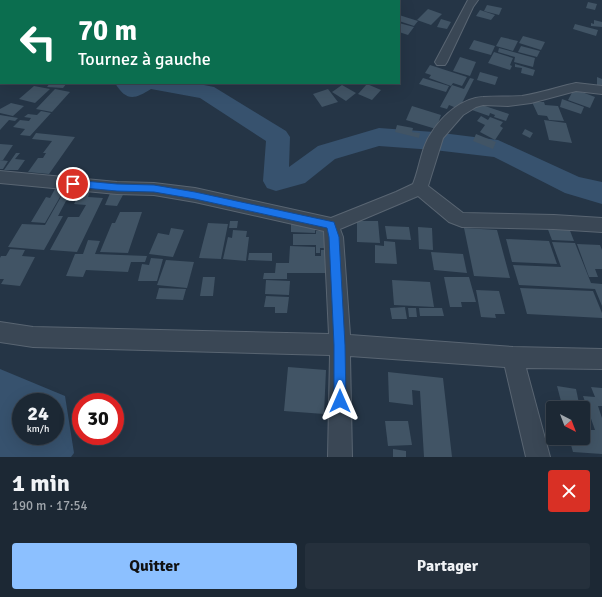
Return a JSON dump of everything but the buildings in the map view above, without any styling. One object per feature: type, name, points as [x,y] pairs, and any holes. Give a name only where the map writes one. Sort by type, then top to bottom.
[{"type":"street","points":[[441,62],[468,7],[474,0]]},
{"type":"street","points":[[0,177],[117,188],[154,189],[195,196],[331,225],[402,197],[419,188],[437,135],[458,112],[472,103],[483,101],[508,102],[531,99],[576,88],[602,90]]},
{"type":"street","points":[[419,188],[455,217],[462,220],[554,222],[602,225]]},
{"type":"street","points":[[331,225],[334,237],[340,345],[340,457]]},
{"type":"street","points":[[0,332],[33,337],[340,345],[513,357],[602,359]]},
{"type":"street","points":[[513,357],[538,457]]},
{"type":"water","points":[[0,369],[58,393],[12,393],[12,445],[64,445],[64,396],[74,453],[71,457],[0,457]]},
{"type":"waterway","points":[[126,84],[133,91],[144,84]]},
{"type":"waterway","points":[[160,84],[206,92],[278,137],[276,181],[296,176],[327,152],[379,137],[434,141],[498,149],[574,186],[602,193]]},
{"type":"route","points":[[73,184],[117,188],[154,189],[323,222],[331,225],[334,237],[340,345],[340,401]]}]
